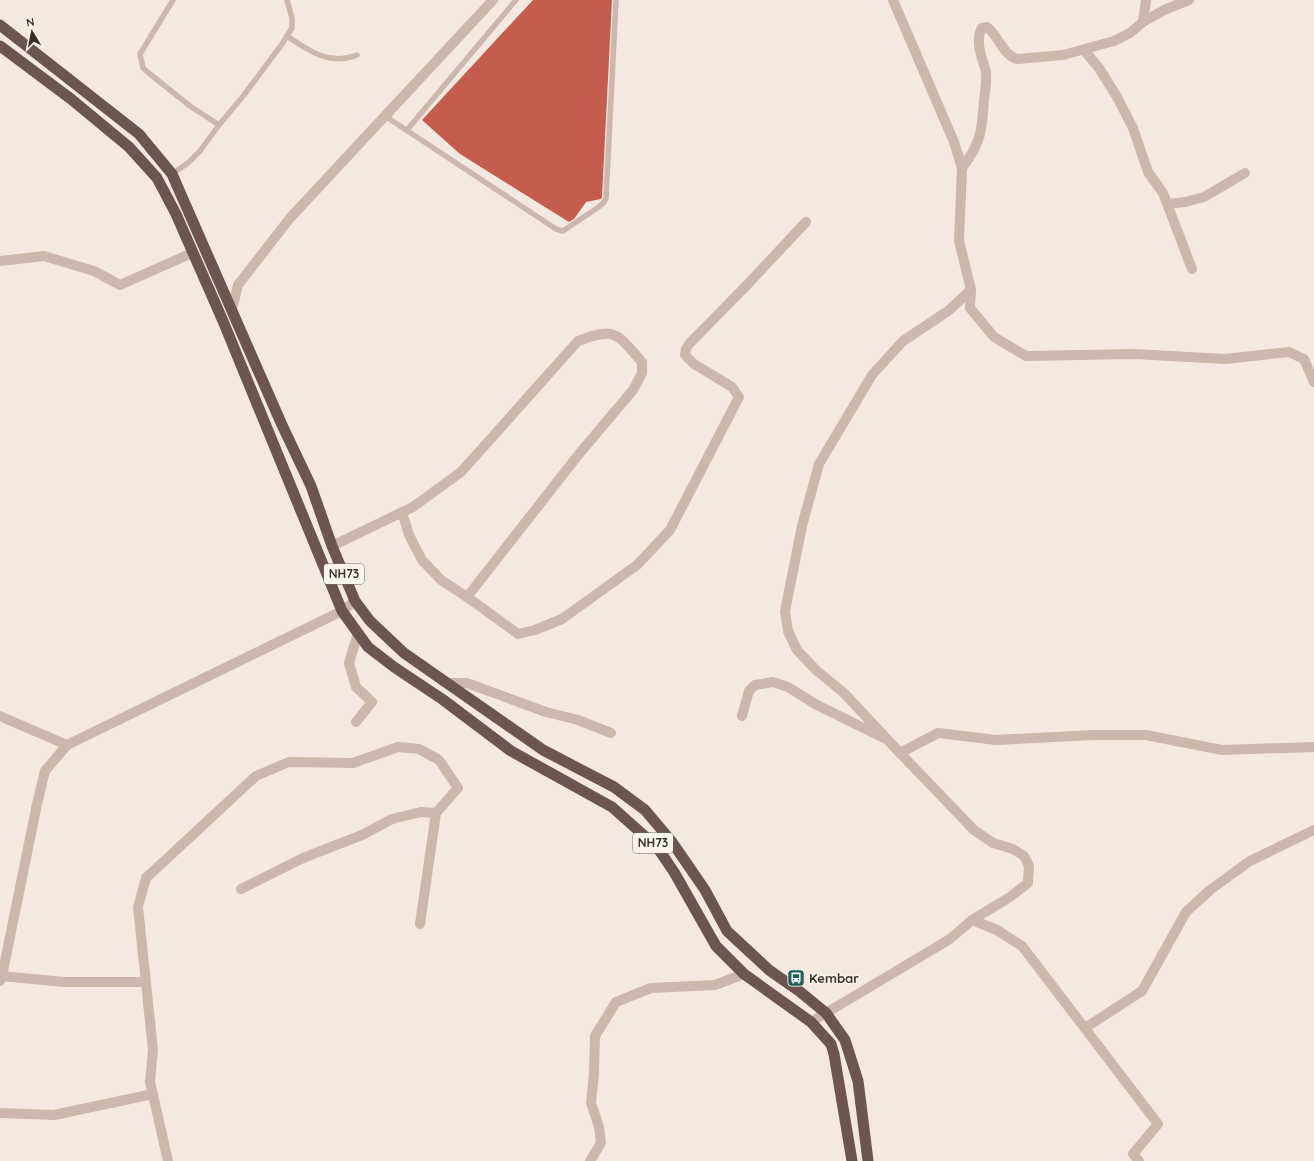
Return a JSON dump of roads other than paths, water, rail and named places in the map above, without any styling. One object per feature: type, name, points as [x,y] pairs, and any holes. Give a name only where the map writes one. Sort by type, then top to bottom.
[{"type":"highway","name":"NH73","points":[[0,25],[139,134],[172,174],[282,425],[311,486],[332,546],[355,601],[370,621],[404,653],[543,750],[614,786],[645,810],[672,842],[701,884],[727,931],[769,970],[799,991],[826,1013],[844,1040],[858,1080],[868,1161]]},
{"type":"highway","name":"NH73","points":[[0,46],[71,98],[129,147],[157,178],[176,214],[223,321],[342,611],[368,647],[394,667],[442,699],[511,752],[612,807],[657,846],[674,872],[716,946],[744,974],[811,1022],[831,1044],[852,1161]]},
{"type":"street","points":[[232,309],[238,285],[290,218],[493,0]]},
{"type":"street","points":[[893,0],[954,142],[962,168],[959,241],[971,290],[970,308],[994,337],[1026,356],[1134,354],[1225,359],[1289,352],[1304,359],[1314,382]]},
{"type":"street","points":[[1143,22],[1146,0]]},
{"type":"street","points":[[962,168],[977,146],[983,121],[986,73],[979,43],[982,28],[987,27],[990,29],[1014,59],[1063,55],[1114,41],[1130,33],[1143,22],[1164,10],[1189,0]]},
{"type":"street","points":[[1084,50],[1099,68],[1117,96],[1134,128],[1148,172],[1163,193],[1168,204],[1192,269]]},
{"type":"street","points":[[1168,204],[1185,202],[1204,197],[1245,173]]},
{"type":"street","points":[[402,512],[409,535],[422,560],[441,580],[467,596],[518,634],[535,630],[562,619],[637,565],[670,530],[739,397],[732,387],[694,364],[685,355],[686,349],[689,344],[806,222]]},
{"type":"street","points":[[0,261],[44,256],[94,271],[120,285],[192,253]]},
{"type":"street","points":[[811,1022],[950,939],[972,920],[1010,897],[1028,883],[1029,866],[1024,856],[1013,849],[993,843],[974,830],[844,693],[816,670],[797,650],[788,630],[785,611],[802,526],[818,464],[872,375],[903,341],[948,311],[971,290]]},
{"type":"street","points":[[332,546],[413,507],[461,472],[578,341],[595,335],[615,334],[620,337],[642,362],[642,373],[633,390],[579,454],[467,596]]},
{"type":"street","points":[[145,982],[64,982],[1,979],[45,771],[67,745],[342,611],[355,601]]},
{"type":"street","points":[[356,722],[372,702],[356,687],[349,663],[358,633]]},
{"type":"street","points":[[742,716],[748,691],[755,685],[773,682],[788,687],[815,704],[889,741]]},
{"type":"street","points":[[448,683],[467,683],[546,712],[578,720],[611,733]]},
{"type":"street","points":[[0,716],[67,745]]},
{"type":"street","points":[[900,753],[938,733],[996,740],[1094,735],[1146,736],[1222,750],[1314,747]]},
{"type":"street","points":[[168,1161],[150,1082],[153,1050],[138,907],[146,878],[256,776],[289,762],[353,763],[398,747],[419,749],[439,760],[458,788],[436,813],[420,924]]},
{"type":"street","points":[[241,889],[303,858],[362,835],[392,819],[421,812],[436,813]]},
{"type":"street","points":[[1085,1028],[1142,991],[1186,912],[1210,890],[1250,861],[1314,830]]},
{"type":"street","points":[[972,920],[997,930],[1022,946],[1158,1124],[1133,1154],[1139,1161]]},
{"type":"street","points":[[590,1161],[601,1143],[599,1127],[591,1103],[594,1073],[595,1036],[616,1002],[651,988],[716,985],[744,974]]},
{"type":"street","points":[[0,1113],[54,1115],[153,1094]]},
{"type":"lane","points":[[173,0],[140,54],[143,68],[190,106],[219,125]]},
{"type":"lane","points":[[172,174],[188,163],[200,151],[244,95],[287,36],[292,28],[292,18],[287,0]]},
{"type":"lane","points":[[407,130],[516,0]]},
{"type":"lane","points":[[385,116],[559,231],[566,229],[600,206],[606,198],[616,0]]},
{"type":"lane","points":[[287,36],[319,55],[335,60],[347,59],[357,55]]},
{"type":"place","name":"Kembar","points":[[796,978]]}]
